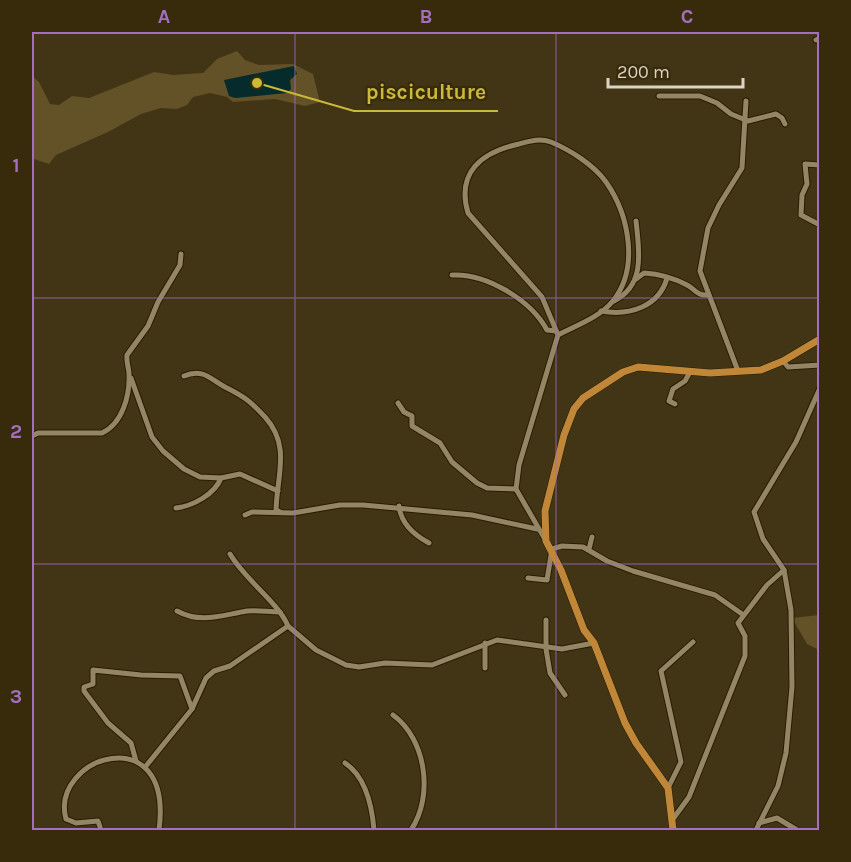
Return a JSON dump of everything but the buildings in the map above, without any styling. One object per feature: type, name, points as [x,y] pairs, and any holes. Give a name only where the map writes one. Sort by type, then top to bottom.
[{"type":"main road","points":[[673,831],[668,788],[625,723],[594,643],[585,630],[552,549],[546,541],[545,511],[552,476],[568,422],[583,398],[604,382],[638,367],[690,372],[761,370],[783,361],[819,339]]},
{"type":"street","points":[[659,96],[700,96],[717,103],[731,114],[745,119],[776,114],[785,124]]},
{"type":"street","points":[[738,371],[707,295],[700,271],[702,251],[719,205],[742,168],[746,100]]},
{"type":"street","points":[[546,541],[516,489],[519,465],[557,333],[542,297],[468,213],[464,198],[466,182],[474,166],[486,156],[508,146],[533,141],[547,141],[589,165],[606,182],[616,199],[629,244],[624,282],[614,301]]},
{"type":"street","points":[[819,165],[805,164],[807,183],[800,207],[801,215],[819,225]]},
{"type":"street","points":[[635,280],[640,253],[636,221]]},
{"type":"street","points":[[181,254],[180,265],[158,302],[148,326],[130,349],[126,361],[152,437],[163,451],[184,469],[198,476],[221,478],[240,474],[278,491]]},
{"type":"street","points":[[452,275],[472,275],[511,294],[537,312],[547,330],[557,333],[602,311],[625,294],[635,280],[644,273],[667,278],[686,285],[698,294],[707,295]]},
{"type":"street","points":[[602,311],[613,314],[639,309],[660,294],[667,278]]},
{"type":"street","points":[[783,361],[788,367],[819,365]]},
{"type":"street","points":[[675,404],[669,401],[673,388],[685,381],[690,372]]},
{"type":"street","points":[[184,376],[202,373],[241,394],[252,401],[273,425],[279,437],[281,452],[276,510],[282,512]]},
{"type":"street","points":[[32,436],[38,433],[102,433],[109,430],[121,414],[130,374]]},
{"type":"street","points":[[756,831],[780,780],[786,753],[792,687],[791,610],[784,570],[763,539],[754,512],[796,442],[819,388]]},
{"type":"street","points":[[398,403],[404,412],[412,416],[412,426],[440,443],[452,462],[477,483],[487,488],[516,489]]},
{"type":"street","points":[[176,508],[206,496],[216,487],[221,478]]},
{"type":"street","points":[[245,515],[261,511],[282,512],[340,505],[399,507],[472,515],[537,529]]},
{"type":"street","points":[[399,507],[401,520],[429,543]]},
{"type":"street","points":[[590,550],[587,547],[592,537]]},
{"type":"street","points":[[528,578],[547,580],[552,549],[577,545],[607,561],[633,571],[715,595],[742,614]]},
{"type":"street","points":[[230,554],[249,581],[280,612],[288,626],[316,650],[353,667],[384,663],[432,665],[485,643],[509,641],[546,649],[562,649],[594,643]]},
{"type":"street","points":[[673,819],[689,797],[742,664],[746,643],[738,623],[742,614],[784,570]]},
{"type":"street","points":[[177,611],[186,616],[205,618],[246,611],[280,612]]},
{"type":"street","points":[[546,620],[546,649],[550,673],[565,695]]},
{"type":"street","points":[[205,672],[230,666],[288,626]]},
{"type":"street","points":[[668,788],[681,762],[661,671],[693,642]]},
{"type":"street","points":[[485,643],[485,668]]},
{"type":"street","points":[[136,761],[131,743],[108,723],[84,690],[84,687],[93,684],[93,670],[180,676],[192,710]]},
{"type":"street","points":[[146,766],[192,710],[206,678],[214,671]]},
{"type":"street","points":[[393,715],[412,735],[421,764],[424,792],[413,831]]},
{"type":"street","points":[[101,831],[99,822],[76,823],[66,819],[67,795],[71,783],[85,768],[96,763],[136,761],[146,766],[159,788],[159,831]]},
{"type":"street","points":[[345,763],[359,775],[363,784],[374,831]]},
{"type":"street","points":[[759,823],[777,818],[797,831]]},
{"type":"shaded area","points":[[237,51],[245,60],[259,65],[293,64],[313,74],[320,102],[305,106],[275,99],[233,102],[227,97],[210,93],[193,97],[187,105],[177,109],[161,108],[141,114],[108,132],[56,155],[49,164],[34,159],[32,162],[32,76],[39,82],[50,104],[59,105],[72,96],[89,98],[154,72],[173,75],[203,73],[217,59]]},
{"type":"shaded area","points":[[819,615],[819,650],[807,644],[792,618]]},
{"type":"water","points":[[294,66],[297,74],[290,80],[291,89],[287,93],[235,98],[229,96],[224,80]]},
{"type":"place","name":"pisciculture","points":[[257,83]]}]
